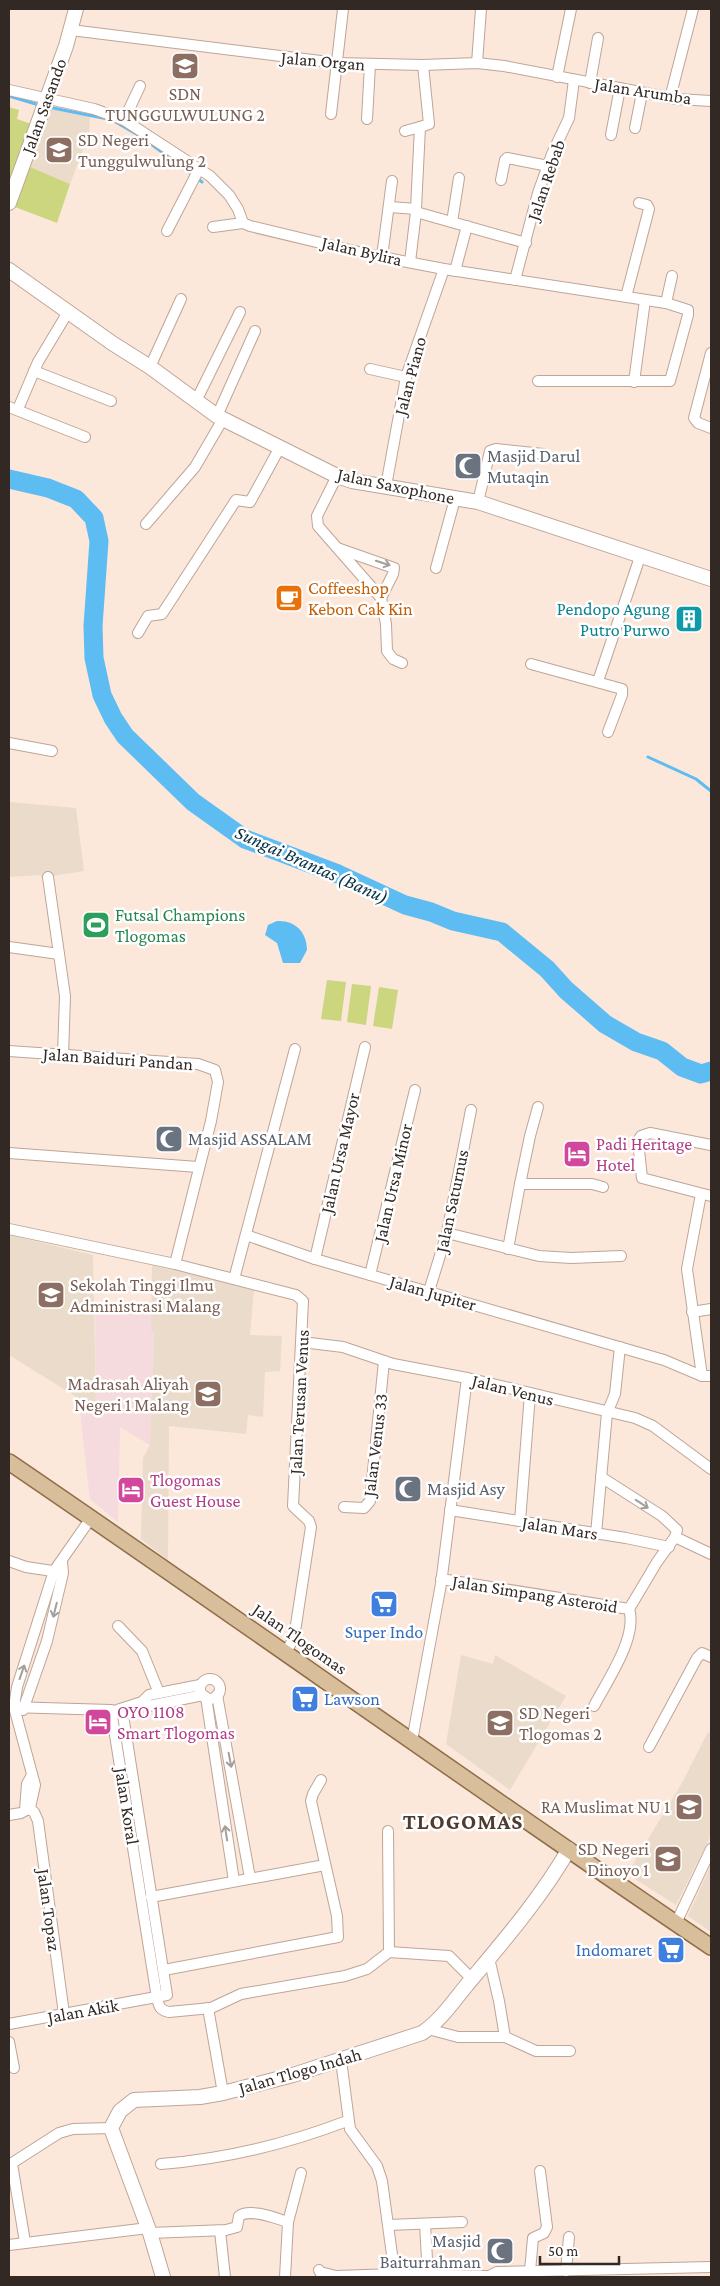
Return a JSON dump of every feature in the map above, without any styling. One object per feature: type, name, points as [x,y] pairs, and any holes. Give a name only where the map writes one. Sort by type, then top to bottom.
[{"type":"main road","name":"Jalan Tlogomas","points":[[9,1462],[88,1521],[286,1652],[412,1742],[711,1947]]},
{"type":"street","name":"Jalan Sasando","points":[[9,203],[65,49],[76,9]]},
{"type":"street","points":[[331,114],[343,9]]},
{"type":"street","points":[[477,63],[481,9]]},
{"type":"street","points":[[557,77],[571,9]]},
{"type":"street","points":[[670,98],[693,9]]},
{"type":"street","name":"Jalan Organ","points":[[71,30],[337,63],[370,65],[477,63],[574,80]]},
{"type":"street","points":[[590,83],[598,38]]},
{"type":"street","points":[[367,119],[370,65]]},
{"type":"street","points":[[410,262],[426,123],[423,65]]},
{"type":"street","name":"Jalan Arumba","points":[[574,80],[670,98],[711,101]]},
{"type":"street","name":"Jalan Rebab","points":[[515,280],[548,166],[566,126],[571,109],[574,80]]},
{"type":"street","points":[[124,120],[140,86]]},
{"type":"street","points":[[611,135],[620,88]]},
{"type":"street","points":[[9,90],[45,104],[94,109],[124,120],[195,175],[210,176],[229,195],[238,209],[238,224]]},
{"type":"street","points":[[635,128],[642,93]]},
{"type":"street","points":[[405,131],[426,123]]},
{"type":"street","points":[[500,180],[507,158],[548,166]]},
{"type":"street","points":[[167,231],[195,175]]},
{"type":"street","points":[[452,222],[459,178]]},
{"type":"street","points":[[382,257],[392,181]]},
{"type":"street","points":[[626,297],[649,209],[647,205],[639,204]]},
{"type":"street","points":[[390,207],[416,211],[526,243]]},
{"type":"street","name":"Jalan Bylira","points":[[213,227],[238,224],[382,257],[444,269],[666,303],[685,308],[689,312],[672,379],[634,382]]},
{"type":"street","points":[[455,270],[466,226]]},
{"type":"street","name":"Jalan Piano","points":[[386,486],[406,377],[444,269]]},
{"type":"street","name":"Jalan Saxophone","points":[[9,270],[220,417],[279,449],[337,476],[478,502],[586,536],[640,557],[711,579]]},
{"type":"street","points":[[666,303],[672,276]]},
{"type":"street","points":[[150,367],[181,299]]},
{"type":"street","points":[[538,381],[634,382],[645,300]]},
{"type":"street","points":[[68,312],[13,408],[84,437]]},
{"type":"street","points":[[196,401],[240,312]]},
{"type":"street","points":[[146,524],[195,467],[220,417],[255,332]]},
{"type":"street","points":[[711,353],[708,379],[694,418],[698,423],[711,428]]},
{"type":"street","points":[[370,369],[406,377]]},
{"type":"street","points":[[34,371],[111,401]]},
{"type":"street","points":[[138,633],[148,616],[162,614],[236,500],[250,502],[279,449]]},
{"type":"street","points":[[478,502],[490,451],[496,449],[514,450],[543,454]]},
{"type":"street","points":[[337,476],[317,516],[317,523],[326,538],[339,549],[380,598],[386,624],[387,651],[393,658],[402,663]]},
{"type":"street","points":[[436,568],[455,498]]},
{"type":"street","points":[[339,549],[394,568],[393,574],[380,598]]},
{"type":"street","points":[[598,682],[640,557]]},
{"type":"street","points":[[531,664],[621,688],[623,692],[608,732]]},
{"type":"street","points":[[9,743],[52,751]]},
{"type":"street","points":[[48,877],[65,996],[63,1055]]},
{"type":"street","points":[[9,947],[59,954]]},
{"type":"street","name":"Jalan Ursa Mayor","points":[[315,1259],[365,1047]]},
{"type":"street","points":[[9,1229],[175,1264],[234,1279],[295,1049]]},
{"type":"street","name":"Jalan Baiduri Pandan","points":[[9,1051],[198,1064],[214,1070],[218,1082],[211,1121],[198,1167]]},
{"type":"street","name":"Jalan Ursa Minor","points":[[370,1275],[415,1090]]},
{"type":"street","points":[[508,1249],[530,1136],[538,1107]]},
{"type":"street","name":"Jalan Saturnus","points":[[429,1291],[447,1233],[471,1110]]},
{"type":"street","points":[[707,1376],[692,1312],[687,1269],[706,1195],[642,1178],[638,1141],[641,1136],[650,1133],[711,1146]]},
{"type":"street","points":[[9,1153],[198,1167],[175,1264]]},
{"type":"street","points":[[520,1184],[592,1184],[603,1187]]},
{"type":"street","points":[[447,1233],[539,1256],[562,1258],[621,1256]]},
{"type":"street","name":"Jalan Jupiter","points":[[246,1235],[315,1259],[664,1360],[707,1376]]},
{"type":"street","name":"Jalan Terusan Venus","points":[[234,1279],[296,1295],[303,1301],[293,1506],[311,1523],[294,1638],[286,1652]]},
{"type":"street","points":[[692,1312],[711,1309]]},
{"type":"street","name":"Jalan Venus","points":[[302,1342],[343,1347],[384,1361],[467,1378],[607,1413],[635,1418],[653,1426],[711,1469]]},
{"type":"street","points":[[596,1534],[607,1413],[615,1394],[620,1347]]},
{"type":"street","name":"Jalan Venus 33","points":[[344,1507],[364,1508],[370,1501],[384,1361]]},
{"type":"street","points":[[412,1742],[442,1579],[467,1378]]},
{"type":"street","points":[[520,1521],[530,1394]]},
{"type":"street","points":[[594,1706],[629,1636],[632,1616],[629,1609],[657,1562],[669,1548],[677,1530],[672,1524],[601,1477]]},
{"type":"street","name":"Jalan Mars","points":[[450,1510],[669,1548]]},
{"type":"street","points":[[9,1815],[27,1809],[35,1785],[17,1720],[11,1707],[60,1569],[75,1538],[88,1521]]},
{"type":"street","points":[[675,1537],[711,1554]]},
{"type":"street","points":[[9,1561],[60,1569]]},
{"type":"street","points":[[17,1720],[26,1706],[47,1641],[60,1569]]},
{"type":"street","name":"Jalan Simpang Asteroid","points":[[442,1579],[629,1609]]},
{"type":"street","points":[[118,1626],[142,1651],[159,1693]]},
{"type":"street","points":[[649,1747],[697,1658],[702,1653],[711,1657]]},
{"type":"street","points":[[11,1707],[117,1710],[142,1702],[149,1695],[200,1685],[207,1679],[216,1680],[220,1687],[218,1695],[250,1878]]},
{"type":"street","points":[[200,1685],[204,1696],[234,1881]]},
{"type":"street","points":[[142,1702],[149,1706],[204,1696],[211,1698],[218,1695]]},
{"type":"street","points":[[117,1710],[168,1992],[167,1995],[157,1998],[159,2007],[169,2012],[208,2008],[241,1994],[345,1976],[367,1969],[389,1952],[449,1956],[472,1978]]},
{"type":"street","name":"Jalan Koral","points":[[117,1710],[157,1998]]},
{"type":"street","points":[[164,1970],[338,1937],[337,1916],[311,1802],[321,1780]]},
{"type":"street","points":[[218,1785],[234,1782]]},
{"type":"street","name":"Jalan Topaz","points":[[27,1809],[38,1821],[64,2014]]},
{"type":"street","points":[[388,1831],[389,1952]]},
{"type":"street","name":"Jalan Tlogo Indah","points":[[111,2128],[120,2111],[134,2100],[200,2097],[222,2093],[410,2039],[428,2029],[489,1958],[569,1849]]},
{"type":"street","points":[[676,1923],[711,1849]]},
{"type":"street","points":[[151,1897],[325,1865]]},
{"type":"street","points":[[489,1958],[499,2001],[504,2037]]},
{"type":"street","name":"Jalan Akik","points":[[9,2024],[157,1998]]},
{"type":"street","points":[[208,2008],[222,2093]]},
{"type":"street","points":[[428,2029],[448,2036],[504,2037],[536,2051],[570,2051]]},
{"type":"street","points":[[9,2042],[14,2068]]},
{"type":"street","points":[[341,2060],[347,2121],[350,2129],[379,2173],[389,2225],[395,2276]]},
{"type":"street","points":[[161,2164],[198,2161],[260,2148],[347,2121]]},
{"type":"street","points":[[24,2242],[10,2164],[59,2133],[73,2129],[111,2128],[149,2231],[162,2277]]},
{"type":"street","points":[[530,2271],[533,2238],[544,2233],[547,2227],[540,2171]]},
{"type":"street","points":[[285,2277],[288,2222],[301,2173]]},
{"type":"street","points":[[9,2245],[149,2231],[220,2230],[237,2227],[239,2216],[244,2214],[267,2215],[288,2222]]},
{"type":"street","points":[[389,2225],[462,2222]]},
{"type":"street","points":[[425,2224],[428,2277]]},
{"type":"street","points":[[220,2230],[224,2277]]},
{"type":"street","points":[[566,2271],[569,2236]]},
{"type":"street","points":[[319,2270],[320,2272],[336,2276],[428,2277],[448,2274],[487,2277],[497,2272],[691,2272],[711,2268]]},
{"type":"shaded area","name":"SD Negeri Tunggulwulung 2","points":[[50,109],[90,116],[89,134],[70,184],[30,167]]},
{"type":"shaded area","points":[[9,802],[76,808],[84,871],[41,877],[40,875],[9,877]]},
{"type":"shaded area","name":"Sekolah Tinggi Ilmu Administrasi Malang","points":[[9,1235],[93,1255],[96,1409],[9,1355]]},
{"type":"shaded area","name":"Madrasah Aliyah Negeri 1 Malang","points":[[152,1265],[254,1289],[250,1335],[282,1336],[280,1371],[265,1372],[263,1417],[248,1415],[246,1434],[169,1426],[168,1560],[141,1539],[143,1458],[150,1445],[154,1339],[154,1332],[151,1331]]},
{"type":"shaded area","points":[[95,1302],[151,1315],[151,1331],[154,1332],[150,1445],[120,1427],[118,1522],[90,1499],[83,1439],[80,1408],[96,1409]]},
{"type":"shaded area","name":"SD Negeri Tlogomas 2","points":[[461,1655],[493,1664],[495,1655],[566,1696],[510,1790],[446,1744]]},
{"type":"shaded area","points":[[708,1732],[711,1734],[711,1835],[676,1905],[627,1874],[682,1783]]},
{"type":"shaded area","points":[[711,1865],[711,1932],[688,1916]]},
{"type":"green space","points":[[9,107],[19,110],[17,119],[34,125],[9,194]]},
{"type":"green space","points":[[30,167],[70,184],[57,223],[15,207]]},
{"type":"green space","points":[[327,980],[346,982],[341,1021],[321,1019]]},
{"type":"green space","points":[[352,984],[371,986],[366,1025],[347,1022]]},
{"type":"green space","points":[[379,987],[398,990],[392,1029],[373,1026]]},
{"type":"water","points":[[277,921],[283,921],[299,928],[305,938],[307,950],[300,963],[283,963],[277,943],[265,935],[268,925]]},
{"type":"waterway","points":[[9,96],[39,105]]},
{"type":"waterway","points":[[48,107],[108,119]]},
{"type":"waterway","points":[[114,121],[143,138],[202,182]]},
{"type":"waterway","name":"Sungai Brantas (Banu)","points":[[9,479],[48,488],[76,499],[94,518],[99,541],[93,626],[94,658],[102,695],[113,718],[125,736],[193,802],[245,839],[338,874],[405,905],[431,912],[453,921],[502,932],[547,969],[566,990],[605,1024],[636,1042],[662,1051],[682,1067],[701,1074],[711,1071]]},
{"type":"waterway","points":[[648,757],[696,779],[711,791]]},
{"type":"place","name":"SDN TUNGGULWULUNG 2","points":[[185,66]]},
{"type":"place","name":"SD Negeri Tunggulwulung 2","points":[[59,150]]},
{"type":"place","name":"Masjid Darul Mutaqin","points":[[468,466]]},
{"type":"place","name":"Coffeeshop Kebon Cak Kin","points":[[289,598]]},
{"type":"place","name":"Pendopo Agung Putro Purwo","points":[[689,619]]},
{"type":"place","name":"Futsal Champions Tlogomas","points":[[96,925]]},
{"type":"place","name":"Masjid ASSALAM","points":[[169,1139]]},
{"type":"place","name":"Padi Heritage Hotel","points":[[577,1154]]},
{"type":"place","name":"Sekolah Tinggi Ilmu Administrasi Malang","points":[[51,1295]]},
{"type":"place","name":"Madrasah Aliyah Negeri 1 Malang","points":[[208,1394]]},
{"type":"place","name":"Masjid Asy","points":[[408,1489]]},
{"type":"place","name":"Tlogomas Guest House","points":[[131,1490]]},
{"type":"place","name":"Super Indo","points":[[384,1604]]},
{"type":"place","name":"Lawson","points":[[305,1699]]},
{"type":"place","name":"OYO 1108 Smart Tlogomas","points":[[98,1722]]},
{"type":"place","name":"SD Negeri Tlogomas 2","points":[[500,1723]]},
{"type":"place","name":"RA Muslimat NU 1","points":[[689,1807]]},
{"type":"place","name":"SD Negeri Dinoyo 1","points":[[668,1859]]},
{"type":"place","name":"Indomaret","points":[[671,1950]]},
{"type":"place","name":"Masjid Baiturrahman","points":[[500,2251]]},
{"type":"district","name":"TLOGOMAS","points":[[463,1821]]}]
